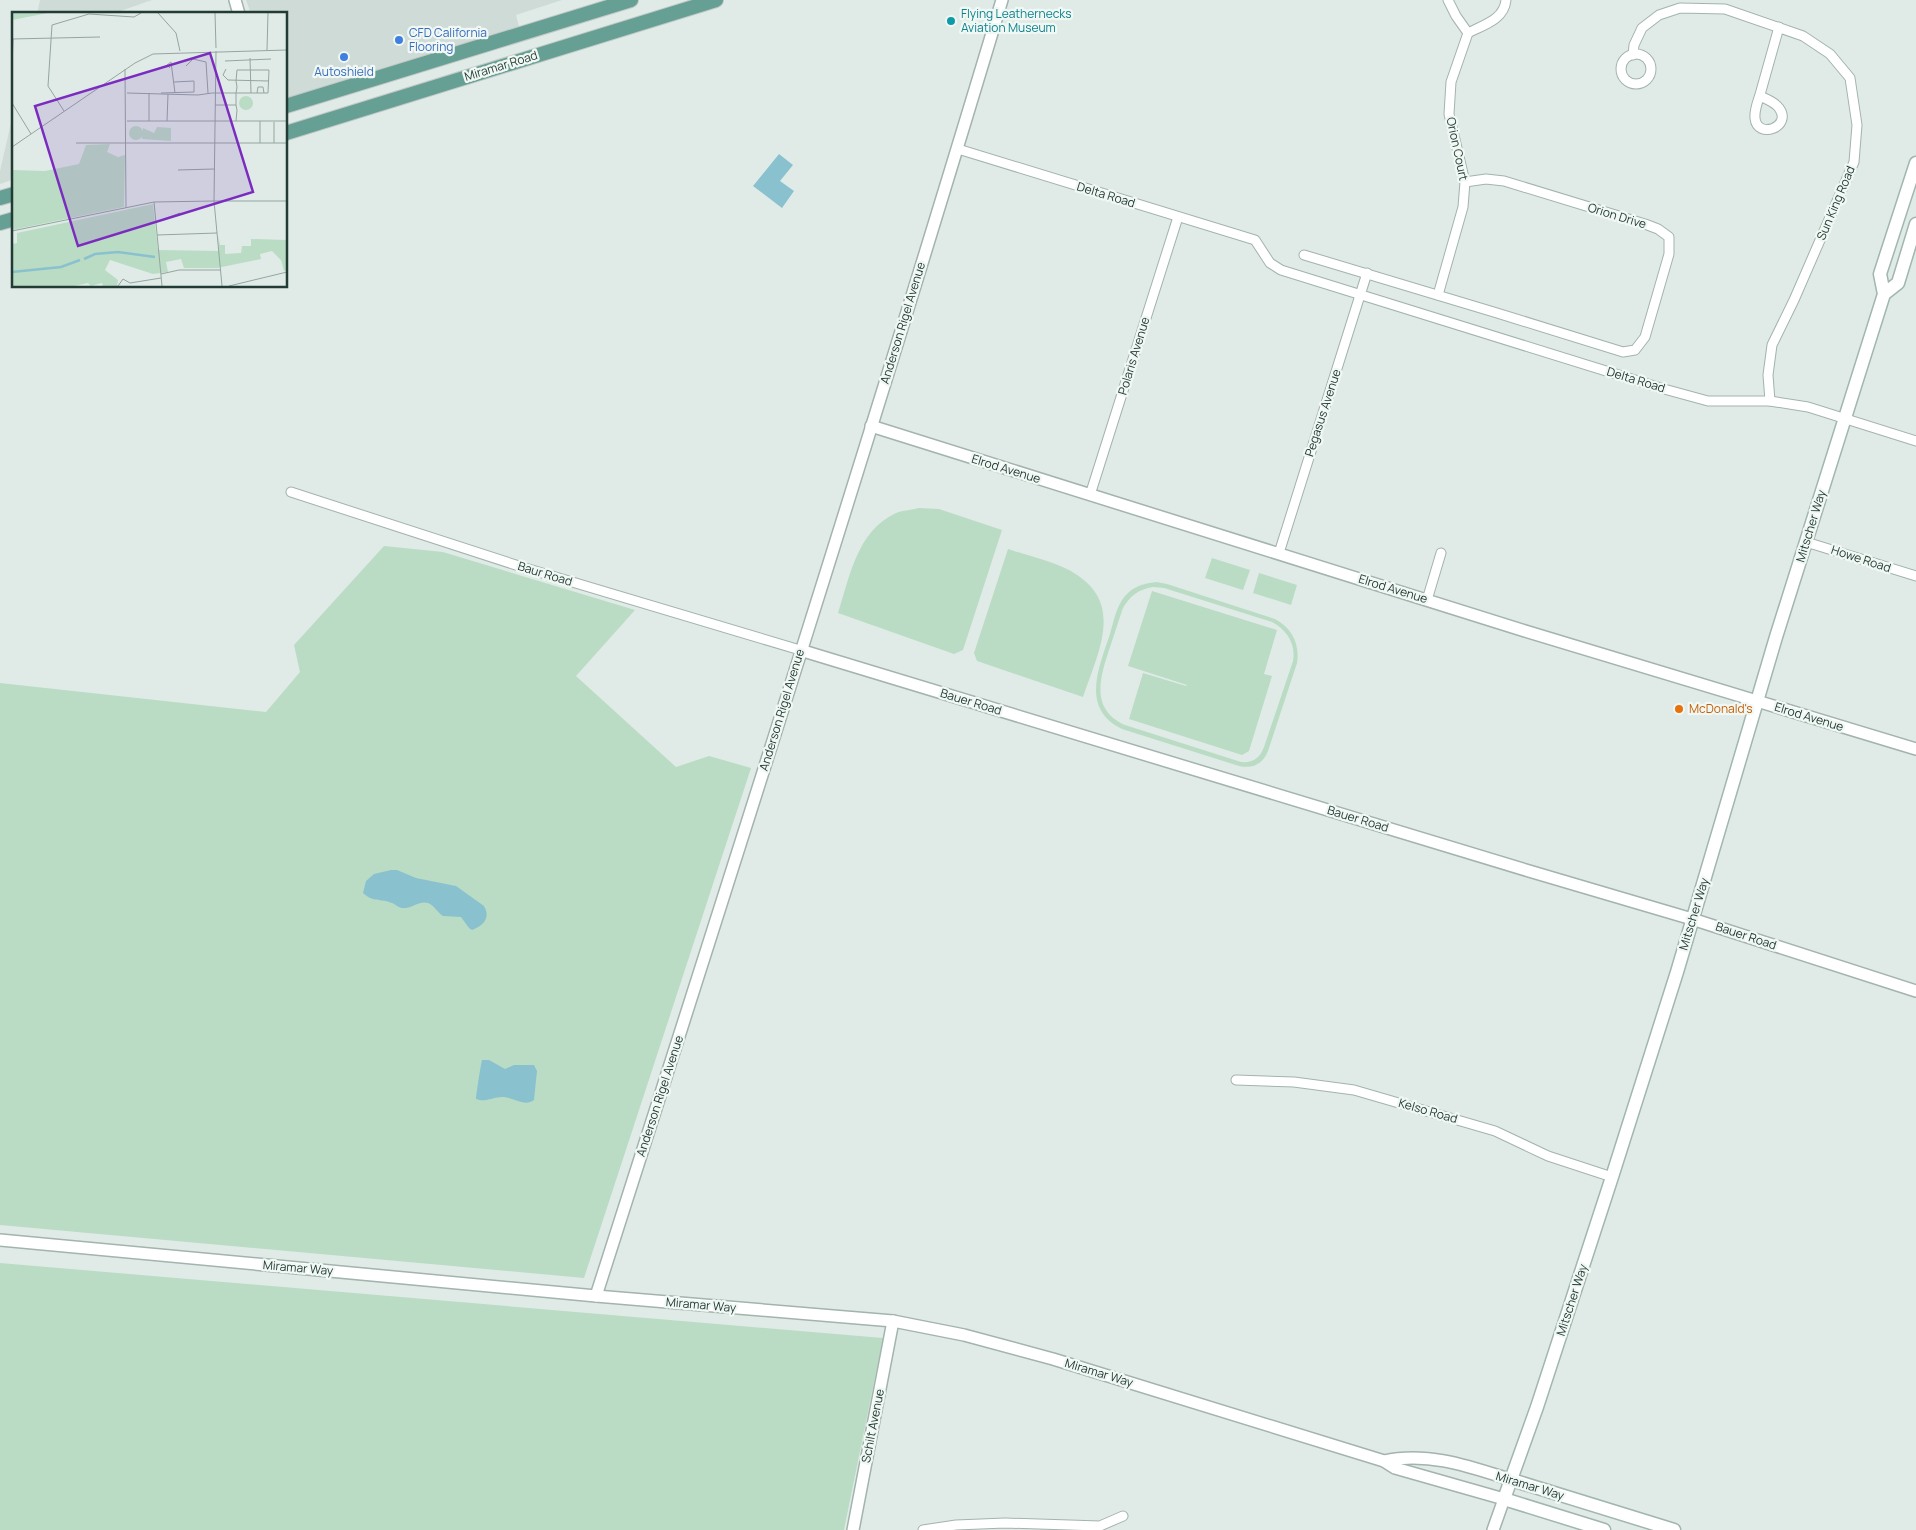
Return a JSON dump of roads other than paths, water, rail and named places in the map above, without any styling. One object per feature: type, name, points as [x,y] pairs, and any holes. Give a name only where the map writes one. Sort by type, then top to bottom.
[{"type":"main road","name":"Miramar Road","points":[[288,105],[631,0]]},
{"type":"main road","name":"Miramar Road","points":[[288,132],[716,0]]},
{"type":"main road","name":"Mitscher Way","points":[[1504,1499],[1512,1480],[1612,1177],[1692,918],[1806,542],[1884,294],[1880,274],[1916,163]]},
{"type":"main road","name":"Mitscher Way","points":[[1884,294],[1898,283],[1916,224]]},
{"type":"main road","name":"Miramar Way","points":[[1512,1480],[1674,1530]]},
{"type":"main road","name":"Miramar Way","points":[[1504,1499],[1604,1530]]},
{"type":"street","name":"Anderson Rigel Avenue","points":[[596,1296],[958,149],[1002,0]]},
{"type":"street","points":[[1448,0],[1468,33],[1499,17],[1503,12],[1506,0]]},
{"type":"street","name":"Sun King Road","points":[[1633,55],[1634,46],[1642,28],[1659,15],[1680,8],[1725,9],[1802,36],[1830,54],[1850,78],[1857,125],[1854,162],[1798,291],[1772,345],[1768,375],[1770,401]]},
{"type":"street","points":[[1760,96],[1779,27]]},
{"type":"street","name":"Orion Court","points":[[1438,294],[1463,207],[1465,182],[1449,114],[1451,82],[1468,33]]},
{"type":"street","name":"Delta Road","points":[[958,149],[1255,240],[1270,263],[1281,270],[1708,401],[1770,401],[1808,407],[1916,442]]},
{"type":"street","name":"Orion Drive","points":[[1465,182],[1486,179],[1504,181],[1645,224],[1658,229],[1669,237],[1669,254],[1645,337],[1634,350],[1623,352]]},
{"type":"street","name":"Polaris Avenue","points":[[1090,495],[1178,217]]},
{"type":"street","name":"Delta Road","points":[[1304,255],[1438,294],[1623,352]]},
{"type":"street","name":"Pegasus Avenue","points":[[1279,553],[1367,273]]},
{"type":"street","name":"Elrod Avenue","points":[[871,426],[1427,600],[1916,749]]},
{"type":"street","name":"Baur Road","points":[[292,492],[522,567],[800,650]]},
{"type":"street","name":"Howe Road","points":[[1806,542],[1916,576]]},
{"type":"street","points":[[1427,600],[1441,553]]},
{"type":"street","name":"Bauer Road","points":[[800,650],[1529,871],[1692,918],[1916,991]]},
{"type":"street","name":"Kelso Road","points":[[1236,1080],[1294,1082],[1354,1090],[1495,1131],[1548,1156],[1612,1177]]},
{"type":"street","name":"Miramar Way","points":[[0,1240],[596,1296],[893,1321],[964,1335],[1053,1359],[1384,1461],[1395,1468],[1504,1499]]},
{"type":"street","name":"Schilt Avenue","points":[[853,1530],[893,1321]]},
{"type":"street","name":"Miramar Way","points":[[1384,1461],[1397,1458],[1449,1461],[1512,1480]]},
{"type":"street","name":"Mitscher Way","points":[[1494,1530],[1504,1499]]},
{"type":"street","points":[[923,1530],[956,1525],[1004,1523],[1100,1526],[1123,1516]]},
{"type":"water","points":[[779,154],[793,165],[780,181],[794,191],[782,208],[753,186]]},
{"type":"water","points":[[397,870],[416,878],[456,886],[484,906],[487,914],[485,921],[472,930],[461,917],[443,916],[428,903],[425,902],[401,908],[388,902],[370,898],[363,893],[366,881],[374,874]]},
{"type":"water","points":[[482,1060],[489,1060],[505,1069],[514,1065],[534,1065],[537,1071],[534,1100],[527,1103],[504,1097],[476,1099]]},
{"type":"place","name":"Flying Leathernecks Aviation Museum","points":[[951,21]]},
{"type":"place","name":"CFD California Flooring","points":[[399,40]]},
{"type":"place","name":"Autoshield","points":[[344,57]]},
{"type":"place","name":"McDonald's","points":[[1679,709]]}]
